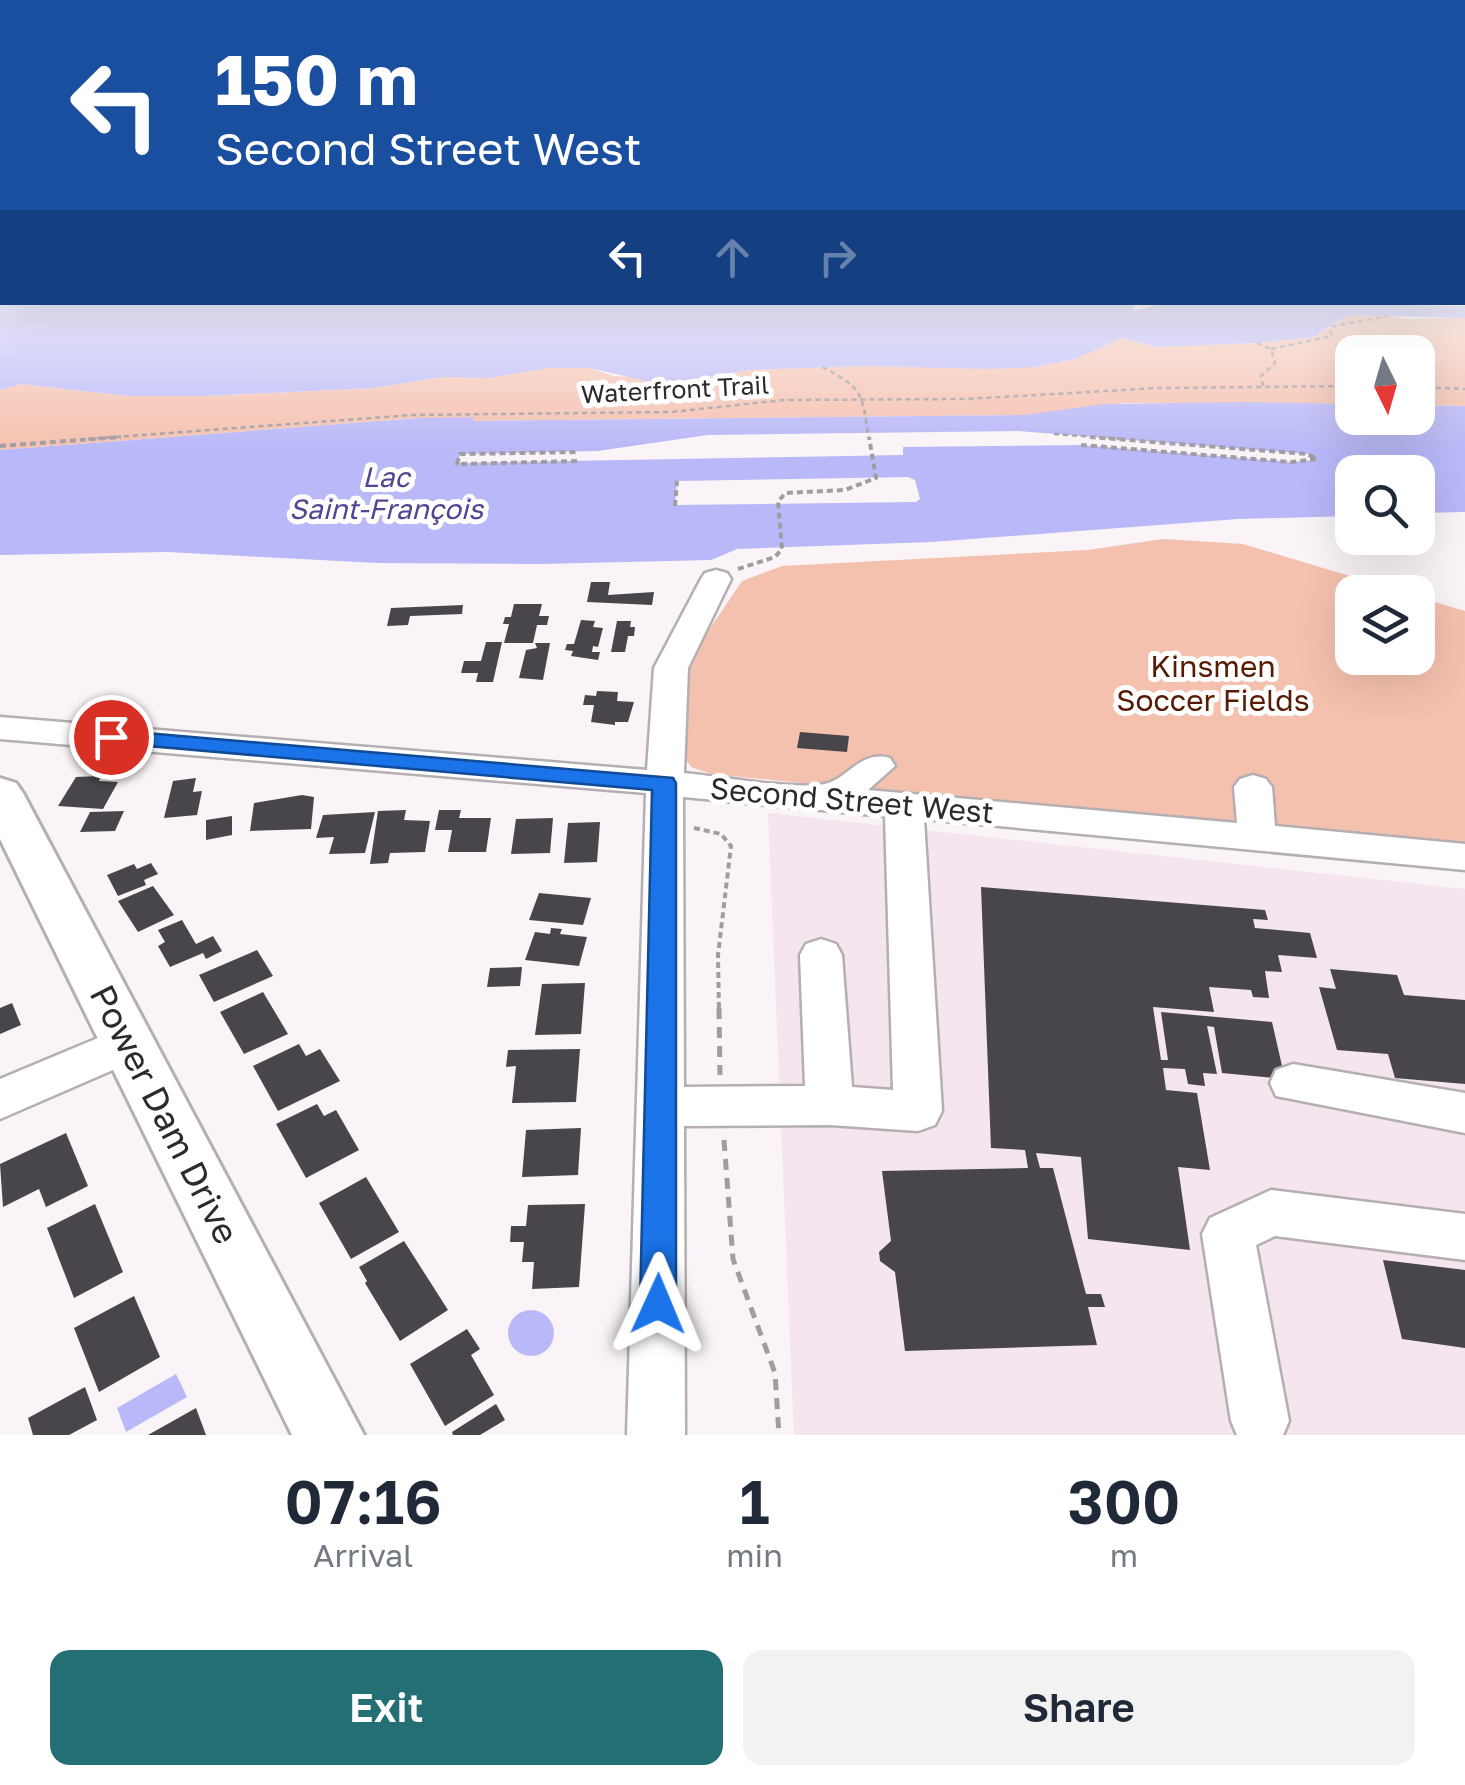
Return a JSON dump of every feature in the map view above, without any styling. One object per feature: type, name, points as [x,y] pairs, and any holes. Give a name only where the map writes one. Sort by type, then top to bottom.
[{"type":"main road","name":"Power Dam Drive","points":[[0,794],[329,1435]]},
{"type":"street","points":[[656,1435],[664,783],[671,668],[716,579]]},
{"type":"street","name":"Second Street West","points":[[0,728],[1257,836],[1458,866]]},
{"type":"street","points":[[831,798],[877,766]]},
{"type":"street","points":[[1253,787],[1257,836]]},
{"type":"street","points":[[660,1108],[830,1105],[918,1112],[904,805]]},
{"type":"street","points":[[822,955],[830,1105]]},
{"type":"street","points":[[0,1100],[129,1043]]},
{"type":"street","points":[[1292,1083],[1465,1114]]},
{"type":"street","points":[[1260,1421],[1228,1234],[1272,1212],[1465,1237]]},
{"type":"path","points":[[1257,344],[1271,349],[1323,340],[1332,336],[1330,330],[1334,326],[1383,317]]},
{"type":"path","points":[[1263,386],[1260,376],[1274,366],[1271,349]]},
{"type":"path","points":[[716,579],[775,557],[782,550],[778,502],[785,493],[855,488],[869,485],[876,478],[862,400],[852,382],[822,368]]},
{"type":"path","name":"Waterfront Trail","points":[[0,446],[412,415],[671,412],[770,401],[1335,386]]},
{"type":"path","points":[[1435,388],[1465,389]]},
{"type":"path","points":[[1054,434],[1307,454],[1317,460],[1291,462],[1081,445]]},
{"type":"path","points":[[577,461],[458,464],[460,454],[578,452]]},
{"type":"path","points":[[675,506],[677,481]]},
{"type":"shaded area","points":[[768,813],[1465,889],[1465,1435],[794,1435]]},
{"type":"green space","points":[[1341,317],[1465,318],[1465,406],[1435,405],[1435,335],[1335,335],[1335,404],[1124,403],[1024,415],[472,421],[419,418],[0,450],[0,390],[20,384],[128,396],[204,396],[373,388],[442,377],[489,378],[547,368],[589,368],[614,376],[694,379],[750,370],[1035,367],[1075,359],[1122,338],[1156,347],[1314,337]]},
{"type":"green space","name":"Kinsmen Soccer Fields","points":[[1163,539],[1243,544],[1346,575],[1335,575],[1335,675],[1435,675],[1435,602],[1465,611],[1465,849],[711,774],[691,767],[686,760],[686,664],[742,581],[782,566],[1088,550]]},
{"type":"water","name":"Lac Saint-François","points":[[0,317],[1345,317],[1314,337],[1156,347],[1122,338],[1075,359],[1035,367],[750,370],[660,384],[589,368],[548,368],[489,378],[442,377],[373,388],[204,396],[128,396],[20,384],[0,390]]},
{"type":"water","name":"Lac Saint-François","points":[[1103,404],[1335,404],[1335,435],[1435,435],[1435,405],[1465,406],[1465,512],[1435,513],[1435,455],[1335,455],[1335,516],[1238,519],[931,542],[737,549],[711,560],[377,563],[167,552],[0,555],[0,450],[419,418],[473,417],[473,421],[1024,415]],"holes":[[[1018,431],[1307,454],[1317,460],[1291,462],[1081,445],[903,447],[903,455],[458,463],[460,454],[597,451],[708,435]],[[908,477],[915,480],[920,499],[916,502],[675,505],[677,481]]]},
{"type":"water","points":[[531,1310],[547,1317],[554,1333],[547,1349],[531,1356],[515,1349],[508,1333],[515,1317]]},
{"type":"water","points":[[176,1374],[187,1397],[126,1432],[117,1408]]},
{"type":"building","points":[[591,582],[610,582],[608,595],[654,592],[652,605],[587,602]]},
{"type":"building","points":[[514,604],[542,604],[539,616],[549,616],[547,625],[537,625],[533,643],[504,643],[509,624],[503,624],[505,617],[511,617]]},
{"type":"building","points":[[463,605],[462,614],[410,616],[408,625],[387,626],[391,608]]},
{"type":"building","points":[[581,620],[595,621],[593,627],[603,628],[598,647],[593,646],[592,652],[600,652],[598,660],[571,656],[573,651],[565,650],[567,644],[574,644]]},
{"type":"building","points":[[617,621],[631,621],[630,627],[635,627],[634,636],[628,636],[625,652],[611,652]]},
{"type":"building","points":[[486,642],[502,642],[493,682],[476,682],[478,673],[461,673],[464,661],[481,661]]},
{"type":"building","points":[[535,643],[550,643],[543,680],[519,678],[526,650],[537,648]]},
{"type":"building","points":[[597,691],[618,692],[617,701],[634,702],[628,722],[591,722],[594,705],[583,705],[585,695],[596,696]]},
{"type":"building","points":[[800,732],[849,736],[847,752],[797,748]]},
{"type":"building","points":[[101,776],[99,781],[118,782],[103,809],[58,806],[76,777]]},
{"type":"building","points":[[196,778],[193,792],[202,791],[197,815],[164,818],[173,781]]},
{"type":"building","points":[[302,795],[314,797],[311,829],[250,831],[254,803]]},
{"type":"building","points":[[406,810],[404,820],[430,821],[425,852],[390,853],[388,863],[370,864],[378,811]]},
{"type":"building","points":[[439,810],[461,810],[459,818],[491,818],[486,852],[448,852],[452,830],[435,830]]},
{"type":"building","points":[[124,811],[115,831],[80,832],[90,812]]},
{"type":"building","points":[[375,812],[365,853],[329,854],[334,837],[316,838],[323,815]]},
{"type":"building","points":[[232,816],[232,835],[206,840],[206,820]]},
{"type":"building","points":[[553,818],[550,853],[511,854],[516,819]]},
{"type":"building","points":[[600,822],[597,862],[564,863],[568,823]]},
{"type":"building","points":[[151,863],[158,874],[144,880],[146,885],[118,896],[107,875],[134,864],[137,869]]},
{"type":"building","points":[[153,886],[174,915],[138,932],[118,901]]},
{"type":"building","points":[[981,887],[1265,910],[1268,920],[1253,919],[1255,928],[1310,933],[1317,958],[1278,955],[1282,972],[1265,971],[1269,998],[1253,997],[1251,990],[1209,987],[1214,1012],[1153,1007],[1161,1060],[1168,1060],[1161,1012],[1272,1022],[1285,1079],[1222,1073],[1214,1027],[1207,1026],[1217,1074],[1203,1073],[1205,1086],[1188,1084],[1185,1069],[1163,1068],[1166,1090],[1197,1093],[1210,1170],[1178,1167],[1190,1250],[1088,1239],[1081,1157],[1036,1153],[1040,1168],[1053,1168],[1086,1294],[1101,1294],[1105,1307],[1088,1307],[1097,1345],[905,1351],[895,1272],[880,1261],[879,1252],[891,1241],[882,1171],[1028,1168],[1025,1150],[991,1148]]},
{"type":"building","points":[[539,893],[591,898],[583,925],[529,920]]},
{"type":"building","points":[[182,920],[196,944],[213,936],[222,951],[206,959],[203,953],[170,967],[158,946],[165,942],[158,930]]},
{"type":"building","points":[[551,928],[562,929],[560,934],[587,937],[579,966],[525,960],[535,932],[550,934]]},
{"type":"building","points":[[257,950],[273,976],[214,1002],[199,975]]},
{"type":"building","points":[[522,967],[520,986],[487,987],[490,968]]},
{"type":"building","points":[[1330,969],[1397,975],[1404,995],[1465,1000],[1465,1084],[1395,1078],[1388,1054],[1337,1050],[1319,987],[1336,989]]},
{"type":"building","points":[[585,983],[581,1034],[535,1035],[542,984]]},
{"type":"building","points":[[263,992],[288,1034],[244,1054],[220,1012]]},
{"type":"building","points":[[12,1003],[21,1025],[0,1034],[0,1008]]},
{"type":"building","points":[[299,1044],[306,1056],[320,1049],[340,1081],[278,1111],[253,1066]]},
{"type":"building","points":[[580,1049],[576,1102],[512,1103],[516,1066],[506,1067],[508,1050]]},
{"type":"building","points":[[317,1104],[324,1116],[336,1110],[359,1150],[306,1178],[276,1124]]},
{"type":"building","points":[[581,1128],[578,1175],[522,1177],[526,1130]]},
{"type":"building","points":[[66,1133],[88,1186],[46,1207],[39,1189],[3,1207],[0,1164]]},
{"type":"building","points":[[366,1177],[399,1232],[351,1259],[319,1203]]},
{"type":"building","points":[[95,1204],[123,1272],[74,1298],[47,1228]]},
{"type":"building","points":[[585,1204],[579,1287],[532,1289],[534,1262],[522,1262],[524,1242],[510,1242],[511,1226],[526,1226],[528,1205]]},
{"type":"building","points":[[404,1241],[448,1310],[400,1341],[359,1267]]},
{"type":"building","points":[[1383,1260],[1465,1270],[1465,1348],[1402,1339]]},
{"type":"building","points":[[134,1296],[160,1357],[99,1392],[74,1328]]},
{"type":"building","points":[[467,1329],[480,1349],[471,1355],[494,1395],[445,1426],[410,1364]]},
{"type":"building","points":[[85,1387],[97,1420],[69,1435],[33,1435],[28,1418]]},
{"type":"building","points":[[496,1404],[505,1420],[480,1435],[453,1435],[452,1432]]},
{"type":"building","points":[[196,1408],[206,1435],[148,1435]]},
{"type":"route","points":[[111,737],[664,783],[658,1304]]}]
